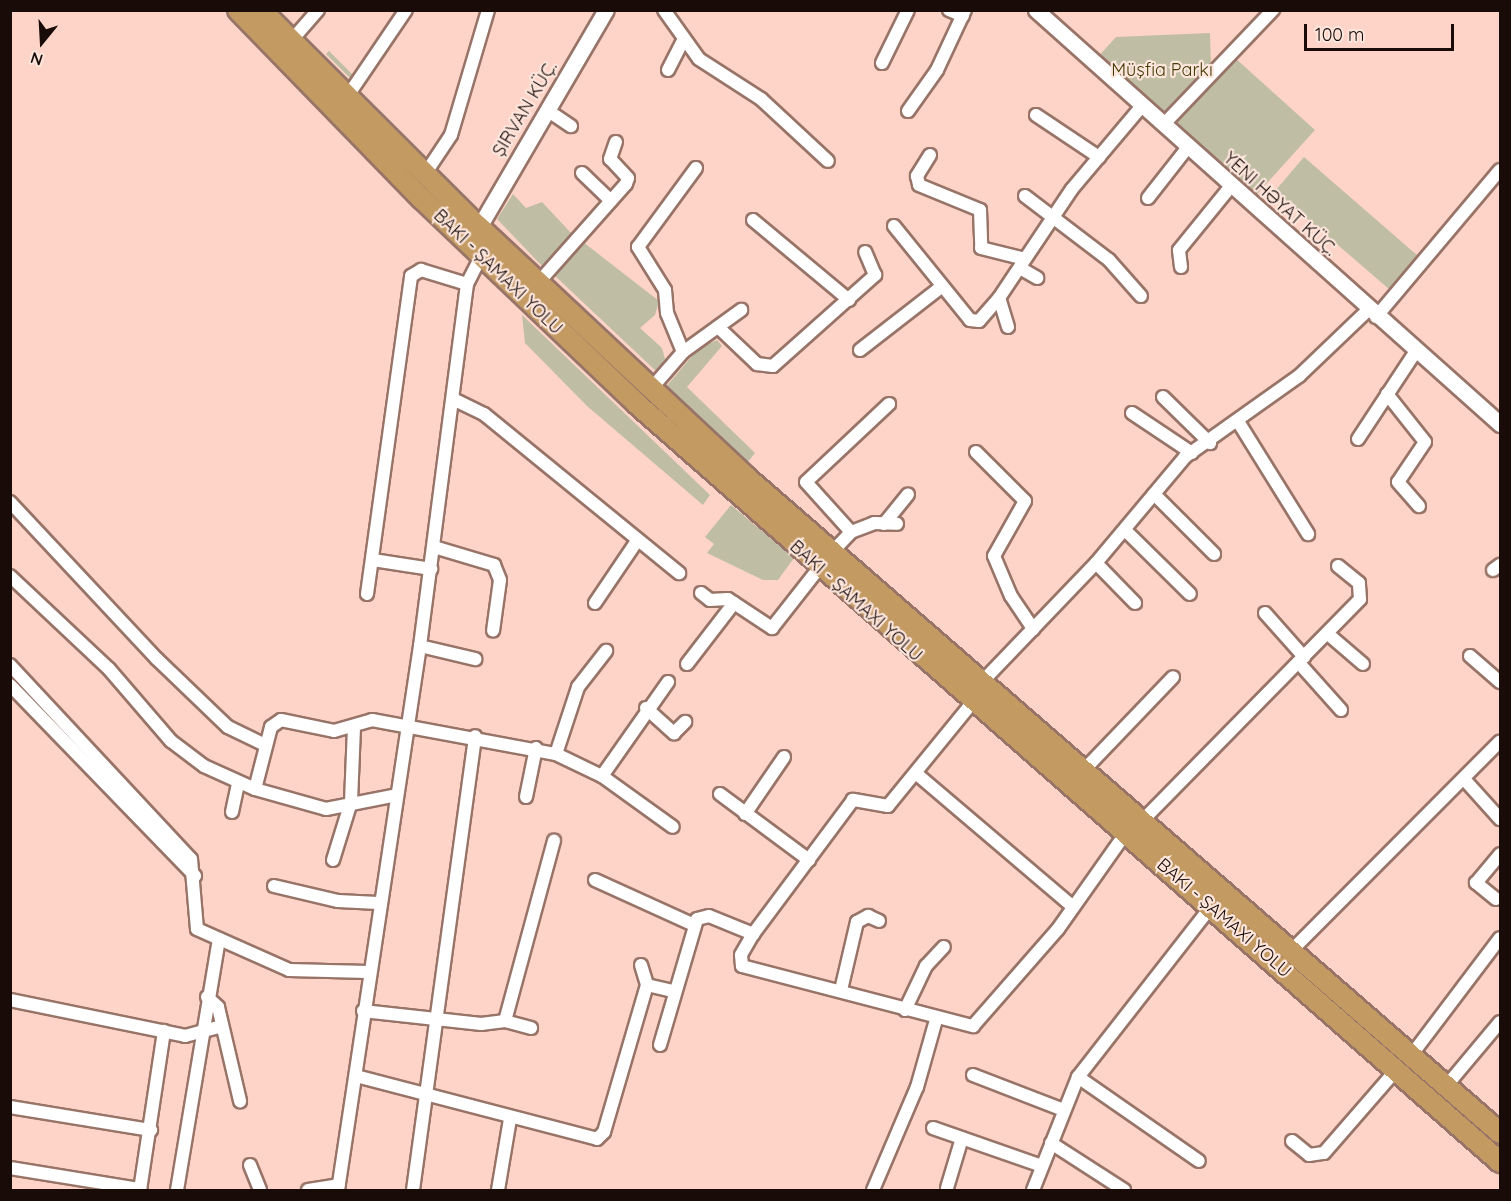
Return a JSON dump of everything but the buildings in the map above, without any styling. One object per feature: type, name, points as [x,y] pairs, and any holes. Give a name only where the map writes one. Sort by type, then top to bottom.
[{"type":"highway","points":[[238,10],[481,256],[825,561],[981,683],[1413,1053],[1500,1133]]},
{"type":"highway","points":[[262,11],[478,227],[538,282],[972,703],[1398,1068],[1500,1162]]},
{"type":"street","points":[[291,41],[318,10]]},
{"type":"street","points":[[347,96],[406,10]]},
{"type":"street","points":[[425,174],[451,135],[489,10]]},
{"type":"street","name":"ŞIRVAN KÜÇ.","points":[[478,227],[606,10]]},
{"type":"street","points":[[664,10],[683,40],[699,59],[761,99],[828,161]]},
{"type":"street","points":[[882,63],[908,10]]},
{"type":"street","points":[[908,111],[937,70],[964,13],[949,10]]},
{"type":"street","name":"YENI HƏYAT KÜÇ.","points":[[1035,10],[1372,313],[1500,424]]},
{"type":"street","points":[[1164,124],[1273,10]]},
{"type":"street","points":[[668,70],[683,40]]},
{"type":"street","points":[[894,226],[940,288],[974,323],[999,298],[1053,216],[1142,106]]},
{"type":"street","points":[[547,110],[571,126]]},
{"type":"street","points":[[1036,115],[1099,157]]},
{"type":"street","points":[[538,282],[628,178],[610,159],[616,142]]},
{"type":"street","points":[[1148,198],[1188,147]]},
{"type":"street","points":[[930,155],[917,176],[919,185],[980,210],[981,248],[1023,264],[1037,278]]},
{"type":"street","points":[[683,352],[667,313],[665,290],[638,247],[696,168]]},
{"type":"street","points":[[981,683],[1096,563],[1192,453],[1239,423],[1312,365],[1372,313],[1500,170]]},
{"type":"street","points":[[582,173],[610,201]]},
{"type":"street","points":[[1180,267],[1179,249],[1231,186]]},
{"type":"street","points":[[1025,196],[1109,260],[1141,296]]},
{"type":"street","points":[[753,220],[849,300]]},
{"type":"street","points":[[718,327],[757,364],[773,366],[875,275],[865,252]]},
{"type":"street","points":[[308,1191],[339,1188],[378,903],[397,795],[431,569],[467,284],[481,256]]},
{"type":"street","points":[[367,594],[374,560],[411,276],[421,270],[467,284]]},
{"type":"street","points":[[860,350],[940,288]]},
{"type":"street","points":[[999,298],[1008,327]]},
{"type":"street","points":[[650,390],[683,352],[741,310]]},
{"type":"street","points":[[1358,439],[1416,351]]},
{"type":"street","points":[[1387,394],[1425,442],[1398,482],[1419,506]]},
{"type":"street","points":[[1163,397],[1210,443]]},
{"type":"street","points":[[453,399],[484,414],[637,541],[680,573]]},
{"type":"street","points":[[851,532],[806,482],[889,404]]},
{"type":"street","points":[[1132,413],[1192,453]]},
{"type":"street","points":[[1239,423],[1308,534]]},
{"type":"street","points":[[976,452],[1025,501],[994,556],[1011,596],[1033,628]]},
{"type":"street","points":[[701,593],[734,603],[771,628],[851,532],[891,524],[908,494]]},
{"type":"street","points":[[1154,495],[1214,554]]},
{"type":"street","points":[[10,502],[156,659],[228,727],[265,745]]},
{"type":"street","points":[[1125,530],[1190,594]]},
{"type":"street","points":[[595,603],[637,541]]},
{"type":"street","points":[[434,547],[494,565],[500,580],[493,631]]},
{"type":"street","points":[[374,560],[431,569]]},
{"type":"street","points":[[1096,563],[1135,603]]},
{"type":"street","points":[[1142,821],[1328,634],[1364,592],[1338,566]]},
{"type":"street","points":[[10,576],[109,669],[171,741],[204,766],[255,789],[326,809],[351,802],[397,795]]},
{"type":"street","points":[[687,664],[734,603]]},
{"type":"street","points":[[1265,613],[1341,710]]},
{"type":"street","points":[[1328,634],[1363,664]]},
{"type":"street","points":[[420,646],[475,660]]},
{"type":"street","points":[[556,754],[578,687],[606,651]]},
{"type":"street","points":[[1470,656],[1500,682]]},
{"type":"street","points":[[10,665],[179,844],[196,877],[197,929],[289,970],[368,972]]},
{"type":"street","points":[[1083,771],[1173,677]]},
{"type":"street","points":[[602,776],[646,708],[668,682]]},
{"type":"street","points":[[10,685],[196,877]]},
{"type":"street","points":[[972,703],[918,775],[888,806],[853,800],[753,933],[741,955],[742,966],[841,990],[936,1020],[973,1026],[1072,906],[1125,834]]},
{"type":"street","points":[[646,708],[674,733],[685,722]]},
{"type":"street","points":[[255,789],[271,727],[290,718],[334,731],[354,728],[372,720],[475,736],[556,754],[602,776],[673,827]]},
{"type":"street","points":[[333,860],[351,802],[354,728]]},
{"type":"street","points":[[413,1191],[429,1094],[475,736]]},
{"type":"street","points":[[1293,950],[1500,741]]},
{"type":"street","points":[[526,797],[536,748]]},
{"type":"street","points":[[745,814],[784,757]]},
{"type":"street","points":[[918,775],[1072,906]]},
{"type":"street","points":[[1464,779],[1500,819]]},
{"type":"street","points":[[232,812],[238,783]]},
{"type":"street","points":[[720,794],[809,860]]},
{"type":"street","points":[[505,1021],[554,841]]},
{"type":"street","points":[[1496,899],[1476,883],[1500,854]]},
{"type":"street","points":[[595,880],[693,924]]},
{"type":"street","points":[[274,886],[338,901],[378,903]]},
{"type":"street","points":[[1033,1191],[1061,1108],[1078,1077],[1211,907]]},
{"type":"street","points":[[660,1045],[693,924],[709,916],[753,933]]},
{"type":"street","points":[[841,990],[857,922],[868,916],[879,921]]},
{"type":"street","points":[[1413,1053],[1500,938]]},
{"type":"street","points":[[177,1191],[200,1033],[219,940]]},
{"type":"street","points":[[904,1010],[926,966],[944,947]]},
{"type":"street","points":[[356,1076],[429,1094],[510,1119],[601,1137],[647,985],[641,965]]},
{"type":"street","points":[[647,985],[674,992]]},
{"type":"street","points":[[207,997],[215,1003],[240,1101]]},
{"type":"street","points":[[10,1000],[164,1031],[200,1033],[222,1026]]},
{"type":"street","points":[[363,1011],[505,1021],[531,1028]]},
{"type":"street","points":[[873,1191],[917,1087],[936,1020]]},
{"type":"street","points":[[1448,1084],[1500,1022]]},
{"type":"street","points":[[10,1168],[140,1190],[151,1130],[164,1031]]},
{"type":"street","points":[[1292,1141],[1309,1155],[1324,1153],[1398,1068]]},
{"type":"street","points":[[973,1075],[1061,1108]]},
{"type":"street","points":[[1078,1077],[1200,1161]]},
{"type":"street","points":[[10,1107],[151,1130]]},
{"type":"street","points":[[498,1191],[510,1119]]},
{"type":"street","points":[[933,1128],[1042,1166]]},
{"type":"street","points":[[947,1188],[962,1138]]},
{"type":"street","points":[[1051,1143],[1124,1191]]},
{"type":"street","points":[[250,1165],[260,1191]]},
{"type":"green space","name":"Müşfia Parkı","points":[[1210,33],[1211,67],[1166,118],[1097,58],[1116,37]]},
{"type":"green space","points":[[329,51],[355,77],[352,80],[326,54]]},
{"type":"green space","points":[[1235,58],[1315,130],[1257,194],[1177,123]]},
{"type":"green space","points":[[1304,157],[1418,256],[1389,289],[1275,191]]},
{"type":"green space","points":[[513,194],[526,208],[542,202],[572,234],[543,267],[497,219]]},
{"type":"green space","points":[[583,242],[659,301],[655,315],[640,328],[662,348],[666,363],[658,373],[552,273]]},
{"type":"green space","points":[[522,315],[710,495],[703,505],[587,406],[525,343]]},
{"type":"green space","points":[[717,340],[722,346],[687,387],[755,453],[747,463],[665,388],[698,349]]},
{"type":"green space","points":[[731,505],[794,558],[778,580],[763,580],[707,553],[714,544],[705,537]]}]
